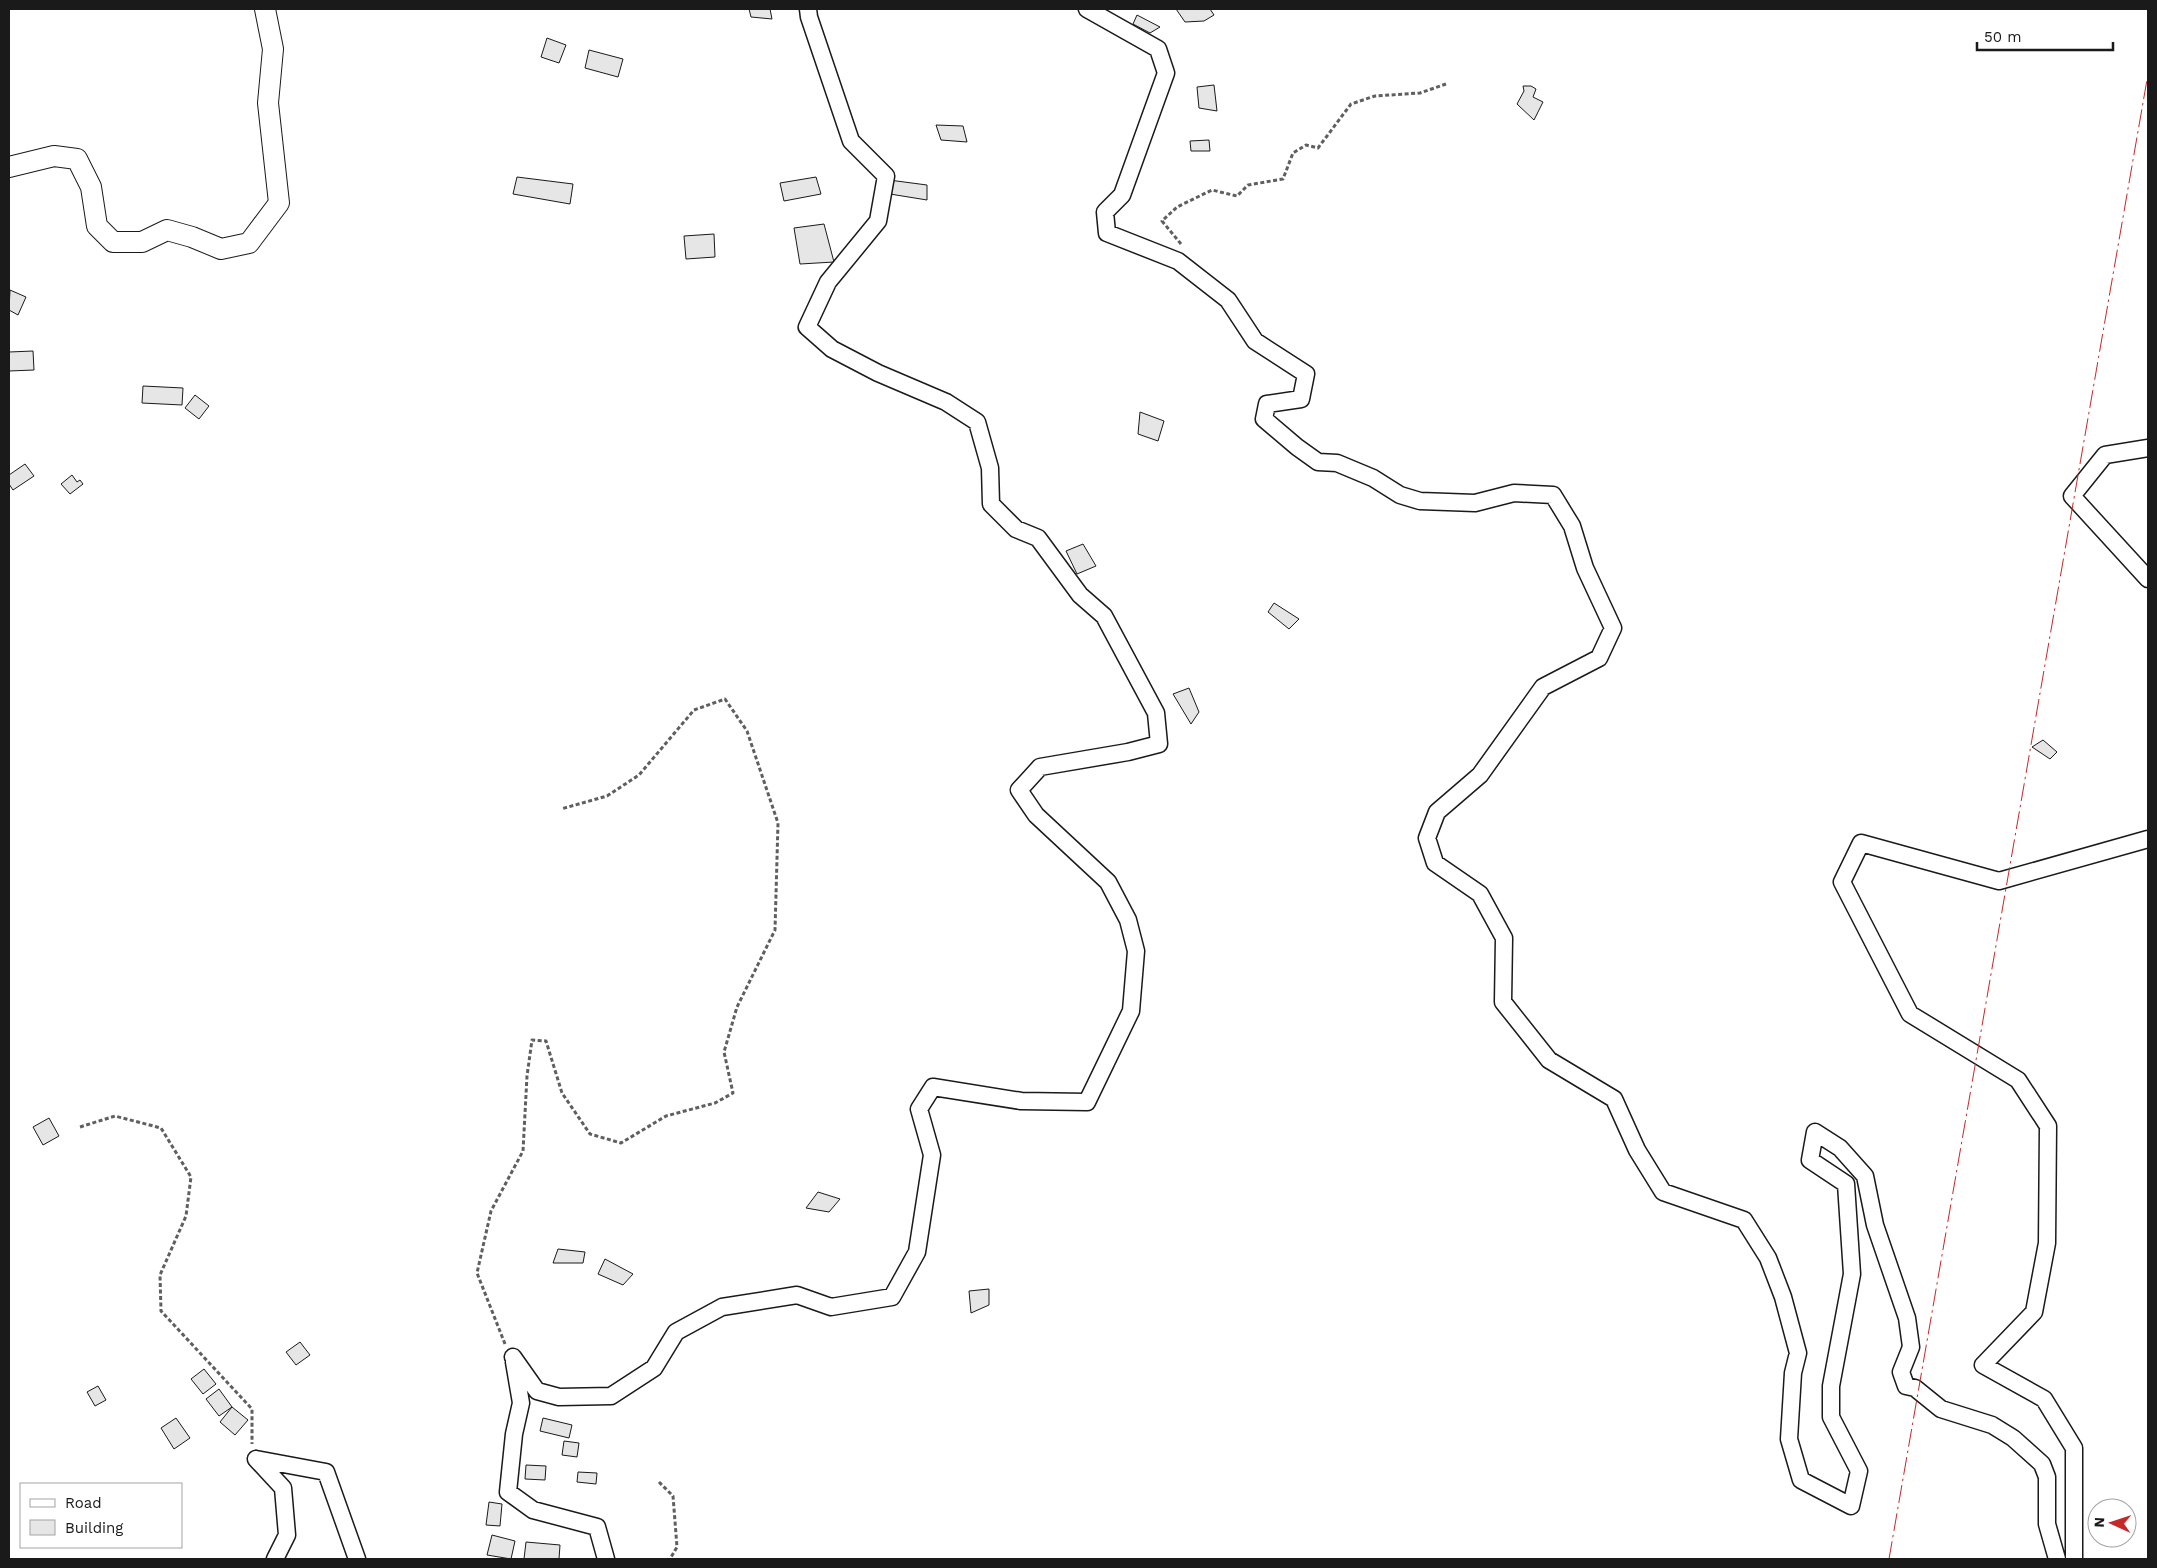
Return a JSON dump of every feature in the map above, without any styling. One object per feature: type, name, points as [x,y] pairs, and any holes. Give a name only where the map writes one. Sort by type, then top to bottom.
[{"type":"street","points":[[9,167],[54,156],[77,159],[91,187],[97,226],[112,242],[142,242],[168,230],[192,237],[221,249],[249,243],[279,203],[268,104],[273,49],[264,9]]},
{"type":"street","points":[[513,1357],[537,1391],[559,1397],[611,1396],[654,1368],[676,1332],[722,1306],[797,1295],[832,1308],[892,1297],[917,1252],[932,1155],[919,1109],[933,1087],[1021,1101],[1087,1102],[1131,1011],[1136,951],[1128,920],[1108,882],[1036,815],[1019,790],[1040,767],[1128,752],[1159,744],[1156,713],[1104,616],[1080,595],[1038,538],[1016,529],[991,504],[990,468],[977,422],[946,402],[878,374],[832,349],[807,327],[828,282],[878,221],[886,176],[851,141],[809,17],[808,9]]},
{"type":"street","points":[[1087,9],[1158,49],[1166,73],[1122,195],[1105,212],[1107,233],[1178,261],[1228,300],[1255,341],[1306,374],[1301,399],[1267,404],[1264,419],[1318,462],[1337,462],[1374,478],[1400,495],[1420,501],[1475,502],[1514,493],[1552,495],[1572,526],[1585,568],[1613,628],[1599,658],[1543,687],[1480,775],[1437,812],[1427,838],[1435,863],[1480,894],[1504,938],[1503,1002],[1549,1060],[1614,1099],[1637,1150],[1663,1192],[1744,1220],[1768,1258],[1784,1297],[1798,1353],[1793,1373],[1789,1439],[1801,1480],[1851,1506],[1859,1471],[1831,1416],[1831,1386],[1852,1274],[1846,1184],[1810,1160],[1815,1132],[1840,1148],[1865,1176],[1875,1225],[1907,1318],[1911,1347],[1901,1372],[1906,1386],[1915,1388],[1941,1409],[1992,1425],[2013,1438],[2042,1464],[2047,1477],[2047,1524],[2057,1559]]},
{"type":"street","points":[[2148,448],[2105,455],[2072,496],[2148,579]]},
{"type":"street","points":[[2074,1559],[2074,1448],[2044,1399],[1983,1365],[2034,1312],[2047,1243],[2048,1126],[2018,1080],[1910,1014],[1842,882],[1861,843],[1999,880],[2148,839]]},
{"type":"street","points":[[513,1357],[522,1403],[514,1434],[508,1492],[533,1510],[596,1527],[606,1559]]},
{"type":"street","points":[[256,1459],[283,1488],[287,1535],[275,1559]]},
{"type":"street","points":[[256,1459],[326,1472],[357,1559]]},
{"type":"path","points":[[1186,248],[1174,237],[1162,221],[1177,207],[1212,190],[1237,196],[1248,185],[1283,179],[1293,153],[1306,145],[1318,148],[1351,104],[1375,96],[1420,94],[1446,84]]},
{"type":"path","points":[[513,1357],[506,1345],[477,1273],[491,1212],[523,1151],[527,1076],[532,1040],[546,1041],[562,1093],[590,1134],[621,1143],[666,1116],[715,1103],[733,1093],[724,1052],[737,1007],[776,930],[778,823],[747,731],[725,699],[694,710],[639,775],[607,796],[561,810]]},
{"type":"path","points":[[80,1127],[115,1116],[162,1128],[191,1177],[186,1216],[160,1275],[161,1311],[252,1409],[251,1440],[256,1459]]},
{"type":"path","points":[[659,1482],[673,1496],[677,1547],[670,1559]]},
{"type":"building","points":[[749,9],[770,9],[772,19],[751,17]]},
{"type":"building","points":[[1176,9],[1210,9],[1214,15],[1204,21],[1185,22]]},
{"type":"building","points":[[1137,15],[1160,27],[1150,33],[1133,24]]},
{"type":"building","points":[[547,38],[566,45],[559,63],[541,57]]},
{"type":"building","points":[[589,50],[623,59],[618,77],[585,68]]},
{"type":"building","points":[[1214,85],[1217,111],[1199,108],[1197,87]]},
{"type":"building","points":[[1523,86],[1531,86],[1536,89],[1533,97],[1543,102],[1534,120],[1517,104],[1524,91]]},
{"type":"building","points":[[936,125],[963,126],[967,142],[941,140]]},
{"type":"building","points":[[1209,140],[1210,151],[1191,151],[1190,141]]},
{"type":"building","points":[[517,177],[573,184],[570,204],[513,194]]},
{"type":"building","points":[[816,177],[821,194],[784,201],[780,183]]},
{"type":"building","points":[[889,180],[927,185],[927,200],[890,194]]},
{"type":"building","points":[[824,224],[834,262],[800,264],[794,228]]},
{"type":"building","points":[[714,234],[715,257],[686,259],[684,236]]},
{"type":"building","points":[[10,290],[26,297],[18,315],[9,310]]},
{"type":"building","points":[[33,351],[34,370],[9,371],[9,352]]},
{"type":"building","points":[[143,386],[183,388],[182,405],[142,403]]},
{"type":"building","points":[[195,395],[209,406],[199,419],[185,408]]},
{"type":"building","points":[[1140,412],[1164,421],[1158,441],[1138,434]]},
{"type":"building","points":[[25,464],[34,476],[13,490],[9,484],[9,475]]},
{"type":"building","points":[[72,475],[77,482],[80,480],[83,484],[70,494],[61,484]]},
{"type":"building","points":[[1083,544],[1096,566],[1077,574],[1066,551]]},
{"type":"building","points":[[1274,603],[1299,619],[1289,629],[1268,612]]},
{"type":"building","points":[[1189,688],[1199,712],[1191,724],[1173,694]]},
{"type":"building","points":[[2043,740],[2057,752],[2050,759],[2032,747]]},
{"type":"building","points":[[49,1118],[59,1136],[43,1145],[33,1127]]},
{"type":"building","points":[[818,1192],[840,1199],[829,1212],[806,1208]]},
{"type":"building","points":[[558,1249],[585,1252],[583,1263],[553,1263]]},
{"type":"building","points":[[605,1259],[633,1274],[623,1285],[598,1274]]},
{"type":"building","points":[[989,1289],[989,1305],[971,1313],[969,1291]]},
{"type":"building","points":[[300,1342],[310,1355],[296,1365],[286,1352]]},
{"type":"building","points":[[204,1369],[216,1384],[203,1394],[191,1379]]},
{"type":"building","points":[[98,1386],[106,1400],[95,1406],[87,1392]]},
{"type":"building","points":[[219,1389],[232,1407],[219,1416],[206,1399]]},
{"type":"building","points":[[232,1407],[248,1420],[235,1435],[220,1422]]},
{"type":"building","points":[[176,1418],[190,1438],[174,1449],[161,1428]]},
{"type":"building","points":[[543,1418],[572,1425],[569,1438],[540,1431]]},
{"type":"building","points":[[564,1441],[579,1443],[577,1457],[562,1455]]},
{"type":"building","points":[[526,1465],[546,1466],[545,1480],[525,1479]]},
{"type":"building","points":[[578,1472],[597,1473],[596,1484],[577,1482]]},
{"type":"building","points":[[489,1502],[502,1504],[500,1526],[486,1525]]},
{"type":"building","points":[[492,1535],[515,1541],[511,1559],[487,1555]]},
{"type":"building","points":[[526,1542],[560,1545],[559,1559],[524,1559]]},
{"type":"power","points":[[1889,1559],[2148,74]]}]
